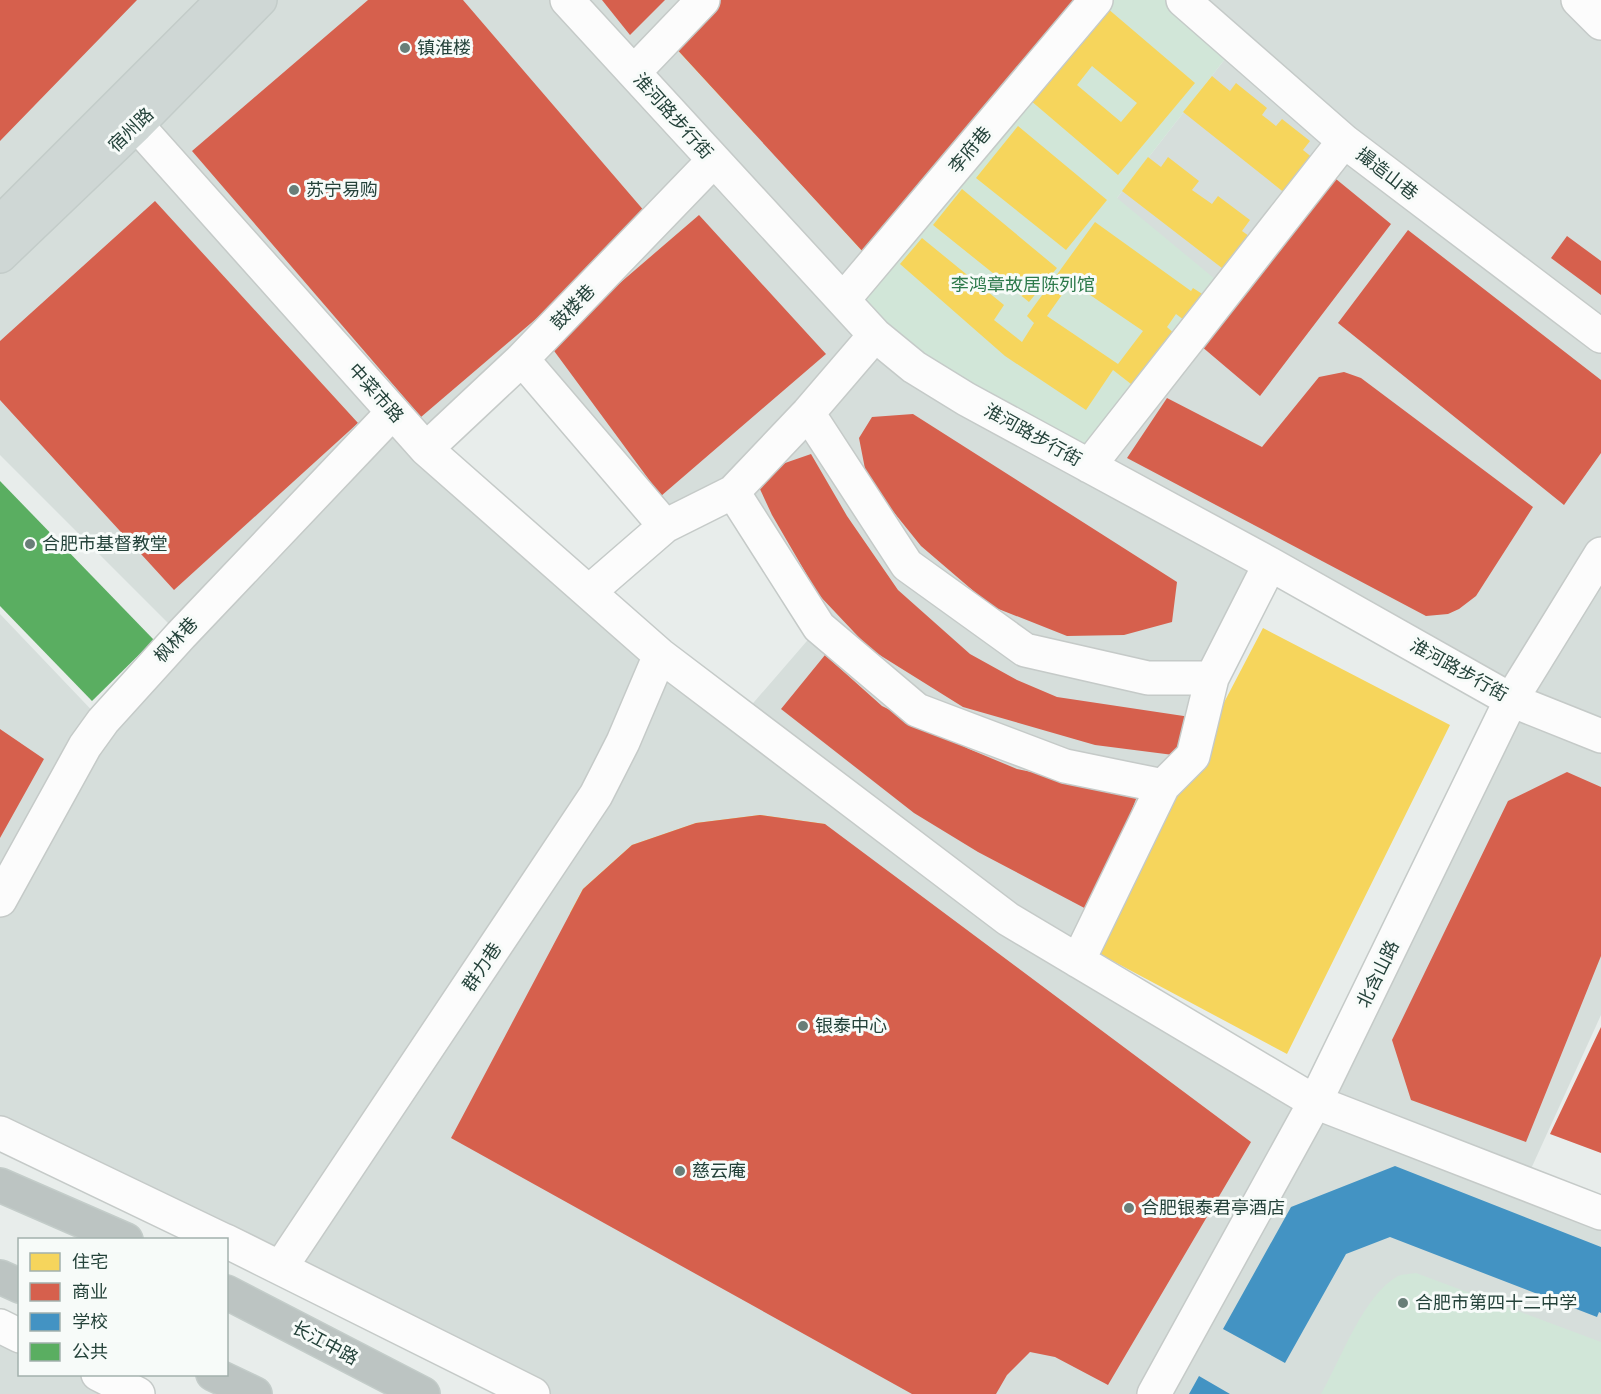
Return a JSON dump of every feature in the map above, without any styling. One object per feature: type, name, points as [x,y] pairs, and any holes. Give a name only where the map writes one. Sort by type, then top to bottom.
[{"type":"highway","points":[[0,1185],[124,1238]]},
{"type":"highway","points":[[0,1277],[18,1285]]},
{"type":"highway","name":"长江中路","points":[[228,1293],[423,1394]]},
{"type":"highway","points":[[217,1376],[255,1394]]},
{"type":"main road","name":"宿州路","points":[[0,256],[128,115],[223,0]]},
{"type":"main road","name":"宿州路","points":[[0,223],[260,0]]},
{"type":"street","name":"淮河路步行街","points":[[567,0],[875,335],[914,367],[1511,700],[1601,736]]},
{"type":"street","points":[[633,72],[703,0]]},
{"type":"street","name":"李府巷","points":[[843,300],[1096,0]]},
{"type":"street","name":"撮造山巷","points":[[1183,0],[1344,141],[1601,336]]},
{"type":"street","points":[[1578,0],[1601,23]]},
{"type":"street","name":"中菜市路","points":[[128,115],[426,449],[660,655],[1008,919],[1315,1102],[1601,1213]]},
{"type":"street","points":[[1089,466],[1344,141]]},
{"type":"street","name":"鼓楼巷","points":[[426,449],[522,359],[714,160]]},
{"type":"street","points":[[590,591],[665,526],[733,492],[808,413],[875,335]]},
{"type":"street","points":[[522,359],[665,526]]},
{"type":"street","name":"枫林巷","points":[[0,900],[85,746],[102,721],[393,412]]},
{"type":"street","points":[[808,413],[906,565],[1025,650],[1148,678],[1212,678]]},
{"type":"street","points":[[733,492],[819,627],[916,710],[1065,766],[1163,786]]},
{"type":"street","name":"北含山路","points":[[1154,1394],[1315,1102],[1511,700],[1601,554]]},
{"type":"street","points":[[1078,961],[1163,786],[1193,756],[1212,678],[1270,564]]},
{"type":"street","name":"群力巷","points":[[281,1267],[596,795],[623,742],[660,655]]},
{"type":"street","points":[[0,1133],[221,1238]]},
{"type":"street","points":[[228,1241],[533,1394]]},
{"type":"street","points":[[0,1326],[18,1335]]},
{"type":"street","points":[[102,1376],[138,1394]]},
{"type":"shaded area","points":[[0,0],[223,0],[0,223]]},
{"type":"shaded area","points":[[260,0],[1096,0],[1117,198],[1235,46],[1183,0],[1578,0],[1601,23],[1601,1015],[1525,1182],[1601,1213],[1601,1394],[533,1394],[228,1245],[228,1238],[214,1238],[0,1133],[0,614],[102,721],[180,635],[0,455],[0,256]],"holes":[[[523,360],[665,526],[733,492],[819,627],[742,716],[427,449]],[[1270,564],[1511,700],[1315,1102],[1078,961]]]},
{"type":"shaded area","points":[[0,1326],[18,1335],[18,1376],[100,1376],[138,1394],[0,1394]]},
{"type":"green space","name":"李鸿章故居陈列馆","points":[[1096,0],[1183,0],[1235,46],[1117,198],[1227,289],[1089,466],[843,300]]},
{"type":"green space","points":[[1416,1273],[1601,1342],[1601,1394],[1321,1394],[1354,1329],[1374,1297],[1398,1276]]},
{"type":"building: 住宅","points":[[721,0],[724,0],[804,83],[754,133],[673,45]]},
{"type":"building: 住宅","points":[[764,0],[880,0],[881,2],[822,61]]},
{"type":"building: 住宅","points":[[931,0],[1042,0],[1061,20],[1012,81]]},
{"type":"building: 住宅","points":[[1107,8],[1195,83],[1118,175],[1030,100]],"holes":[[[1092,66],[1137,103],[1121,122],[1077,85]]]},
{"type":"building: 住宅","points":[[915,42],[983,115],[934,173],[862,94]]},
{"type":"building: 住宅","points":[[1212,76],[1230,91],[1236,83],[1267,108],[1262,115],[1276,126],[1282,119],[1310,141],[1303,150],[1319,163],[1291,198],[1183,112]]},
{"type":"building: 住宅","points":[[842,126],[910,201],[865,254],[791,173]]},
{"type":"building: 住宅","points":[[1018,126],[1107,200],[1066,250],[976,178]]},
{"type":"building: 住宅","points":[[1148,157],[1161,167],[1168,157],[1199,181],[1192,190],[1212,204],[1218,196],[1250,220],[1242,231],[1256,241],[1231,275],[1122,191]]},
{"type":"building: 住宅","points":[[962,189],[1057,268],[1029,302],[933,225]]},
{"type":"building: 住宅","points":[[1095,222],[1191,291],[1193,288],[1210,299],[1192,326],[1176,314],[1167,327],[1179,338],[1140,391],[1113,370],[1086,410],[1005,356],[900,264],[922,238],[1004,305],[994,320],[1022,342],[1034,323],[1027,316]],"holes":[[[1071,282],[1143,331],[1118,364],[1047,316]]]},
{"type":"building: 住宅","points":[[1263,628],[1450,725],[1287,1054],[1094,951]]},
{"type":"building: 住宅","points":[[760,815],[825,824],[826,877],[766,865],[686,885],[621,922],[596,951],[570,913],[583,889],[632,845],[696,823]]},
{"type":"building: 商业","points":[[0,0],[137,0],[0,141]]},
{"type":"building: 商业","points":[[368,0],[463,0],[652,220],[421,417],[192,151]]},
{"type":"building: 商业","points":[[602,0],[665,0],[630,35]]},
{"type":"building: 商业","points":[[721,0],[1079,0],[865,254],[673,45]]},
{"type":"building: 商业","points":[[1336,179],[1391,224],[1260,396],[1201,346]]},
{"type":"building: 商业","points":[[155,201],[358,423],[174,590],[0,400],[0,341]]},
{"type":"building: 商业","points":[[699,215],[826,354],[661,496],[549,344]]},
{"type":"building: 商业","points":[[1408,230],[1601,380],[1601,453],[1564,505],[1338,323]]},
{"type":"building: 商业","points":[[1567,236],[1601,261],[1601,295],[1551,258]]},
{"type":"building: 商业","points":[[1344,372],[1361,378],[1533,507],[1476,596],[1459,609],[1448,614],[1426,616],[1127,458],[1167,398],[1262,447],[1319,377]]},
{"type":"building: 商业","points":[[913,414],[1177,582],[1172,622],[1124,635],[1067,636],[991,606],[921,546],[867,479],[859,438],[872,417]]},
{"type":"building: 商业","points":[[811,454],[847,516],[898,590],[970,654],[1017,680],[1057,697],[1197,718],[1189,757],[1095,745],[963,707],[870,649],[818,594],[772,515],[753,474]]},
{"type":"building: 商业","points":[[825,655],[882,706],[969,749],[1017,769],[1138,794],[1092,912],[978,852],[914,813],[781,709]]},
{"type":"building: 商业","points":[[0,729],[44,759],[0,838]]},
{"type":"building: 商业","points":[[1567,772],[1601,787],[1601,956],[1526,1142],[1411,1100],[1392,1040],[1508,801]]},
{"type":"building: 商业","name":"银泰中心","points":[[760,815],[825,824],[1251,1142],[1108,1385],[1055,1357],[1030,1352],[1007,1375],[996,1394],[912,1394],[451,1138],[583,889],[632,845],[696,823]]},
{"type":"building: 商业","points":[[1601,1027],[1601,1153],[1550,1134]]},
{"type":"building: 学校","points":[[1395,1166],[1601,1247],[1601,1313],[1599,1312],[1597,1317],[1390,1237],[1346,1254],[1285,1363],[1223,1329],[1291,1207]]},
{"type":"building: 学校","points":[[1199,1376],[1230,1394],[1189,1394]]},
{"type":"building: 公共","name":"合肥市基督教堂","points":[[0,481],[154,640],[92,701],[0,606]]},
{"type":"place","name":"镇淮楼","points":[[405,48]]},
{"type":"place","name":"苏宁易购","points":[[294,190]]},
{"type":"place","name":"合肥市基督教堂","points":[[30,544]]},
{"type":"place","name":"银泰中心","points":[[803,1026]]},
{"type":"place","name":"慈云庵","points":[[680,1171]]},
{"type":"place","name":"合肥银泰君亭酒店","points":[[1129,1208]]},
{"type":"place","name":"合肥市第四十二中学","points":[[1403,1303]]}]
